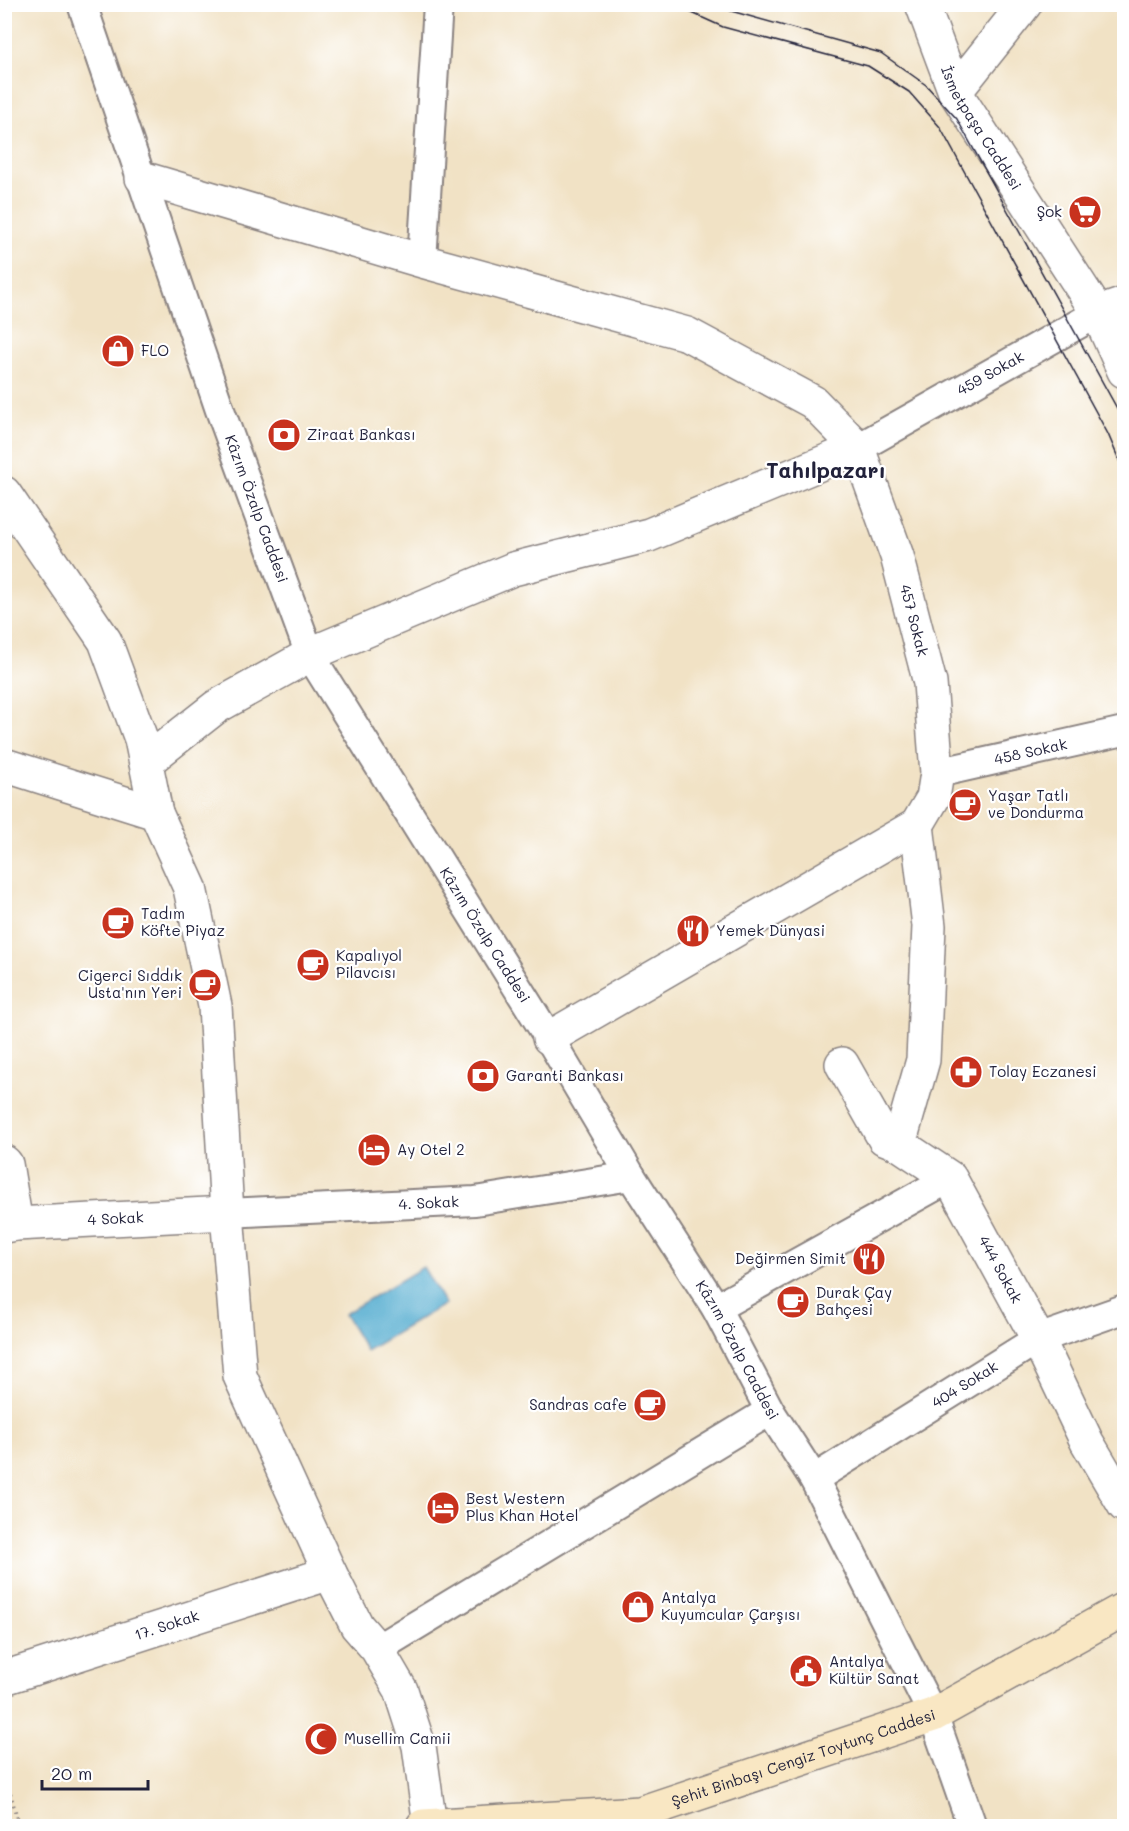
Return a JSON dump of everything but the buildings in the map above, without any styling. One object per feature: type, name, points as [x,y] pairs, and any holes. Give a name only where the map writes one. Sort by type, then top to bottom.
[{"type":"main road","name":"Şehit Binbaşı Cengiz Toytunç Caddesi","points":[[428,1826],[642,1820],[933,1715],[1125,1609]]},
{"type":"street","name":"Kâzım Özalp Caddesi","points":[[82,4],[220,410],[310,655],[549,1038],[631,1176],[716,1308],[770,1411],[814,1479],[933,1715],[972,1827]]},
{"type":"street","points":[[422,261],[438,4]]},
{"type":"street","name":"İsmetpaşa Caddesi","points":[[922,4],[955,92],[1111,309],[1125,371]]},
{"type":"street","points":[[955,92],[1025,4]]},
{"type":"street","points":[[142,178],[422,261],[687,334],[813,402],[858,448],[649,535],[513,569],[310,655],[216,707],[146,762]]},
{"type":"street","name":"459 Sokak","points":[[858,448],[1111,309]]},
{"type":"street","name":"457 Sokak","points":[[858,448],[897,556],[930,683],[929,926],[923,1060],[899,1144]]},
{"type":"street","points":[[4,493],[105,640],[141,739],[156,813],[190,888],[215,1006],[227,1213],[240,1376],[330,1574],[357,1626],[377,1649],[401,1690],[419,1746],[428,1826]]},
{"type":"street","name":"458 Sokak","points":[[929,799],[1125,731]]},
{"type":"street","points":[[4,765],[156,813]]},
{"type":"street","points":[[549,1038],[929,799]]},
{"type":"street","name":"444 Sokak","points":[[842,1064],[884,1138],[899,1144],[950,1178],[1038,1339],[1088,1442],[1125,1506]]},
{"type":"street","points":[[4,1162],[6,1164],[10,1225]]},
{"type":"street","name":"4. Sokak","points":[[227,1213],[475,1201],[631,1176]]},
{"type":"street","points":[[716,1308],[950,1178]]},
{"type":"street","name":"4 Sokak","points":[[10,1225],[227,1213]]},
{"type":"street","name":"404 Sokak","points":[[814,1479],[1038,1339],[1125,1309]]},
{"type":"street","points":[[377,1649],[770,1411]]},
{"type":"street","name":"17. Sokak","points":[[4,1678],[330,1574]]},
{"type":"path","points":[[4,1770],[19,1827]]},
{"type":"water","points":[[423,1267],[445,1304],[366,1351],[344,1314]]},
{"type":"tram line","points":[[672,4],[723,27],[868,66],[909,92],[940,127],[1108,434],[1124,472]]},
{"type":"tram line","points":[[716,4],[731,11],[881,53],[926,85],[957,119],[1124,421]]},
{"type":"place","name":"Şok","points":[[1085,212]]},
{"type":"place","name":"FLO","points":[[118,351]]},
{"type":"place","name":"Ziraat Bankası","points":[[284,435]]},
{"type":"place","name":"Yaşar Tatlı ve Dondurma","points":[[965,805]]},
{"type":"place","name":"Tadım Köfte Piyaz","points":[[118,923]]},
{"type":"place","name":"Yemek Dünyasi","points":[[693,931]]},
{"type":"place","name":"Kapalıyol Pilavcısı","points":[[313,965]]},
{"type":"place","name":"Cigerci Sıddık Usta'nın Yeri","points":[[205,985]]},
{"type":"place","name":"Tolay Eczanesi","points":[[966,1072]]},
{"type":"place","name":"Garanti Bankası","points":[[483,1076]]},
{"type":"place","name":"Ay Otel 2","points":[[374,1150]]},
{"type":"place","name":"Değirmen Simit","points":[[869,1259]]},
{"type":"place","name":"Durak Çay Bahçesi","points":[[793,1302]]},
{"type":"place","name":"Sandras cafe","points":[[650,1405]]},
{"type":"place","name":"Best Western Plus Khan Hotel","points":[[443,1508]]},
{"type":"place","name":"Antalya Kuyumcular Çarşısı","points":[[638,1607]]},
{"type":"place","name":"Antalya Kültür Sanat","points":[[806,1671]]},
{"type":"place","name":"Musellim Camii","points":[[321,1739]]},
{"type":"district","name":"Tahılpazarı","points":[[826,471]]}]
